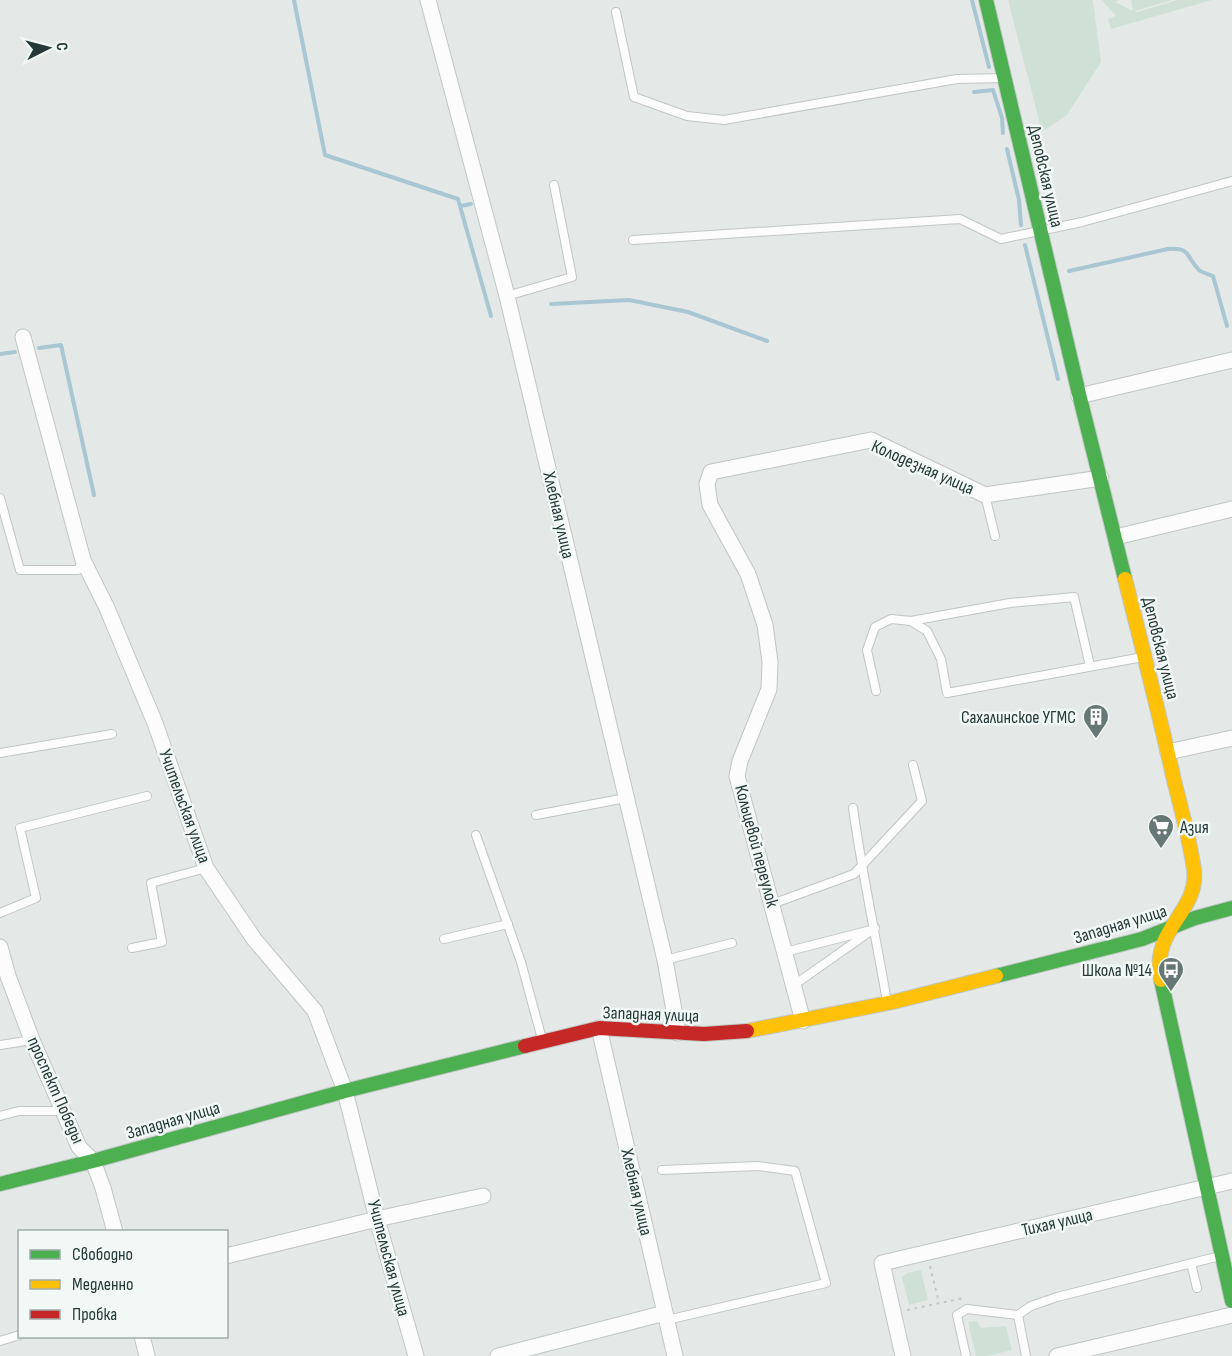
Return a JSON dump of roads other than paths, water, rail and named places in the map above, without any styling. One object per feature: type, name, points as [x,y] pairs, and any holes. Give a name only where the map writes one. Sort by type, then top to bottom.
[{"type":"street","name":"Хлебная улица","points":[[428,0],[507,296],[665,960],[678,1033]]},
{"type":"street","name":"Деповская улица","points":[[986,0],[1079,396],[1168,752],[1194,871],[1194,886],[1189,901],[1170,929],[1161,947],[1158,960],[1224,1250],[1232,1301]]},
{"type":"street","name":"Учительская улица","points":[[23,337],[83,560],[106,606],[155,723],[206,868],[254,939],[315,1011],[345,1091],[377,1219],[416,1356]]},
{"type":"street","points":[[1079,396],[1232,360]]},
{"type":"street","name":"Колодезная улица","points":[[711,472],[871,440],[986,495],[1101,478]]},
{"type":"street","name":"Кольцевой переулок","points":[[711,472],[707,484],[710,505],[748,574],[765,625],[770,662],[769,689],[740,761],[738,776],[803,1021]]},
{"type":"street","points":[[1116,537],[1232,509]]},
{"type":"street","points":[[1168,752],[1232,738]]},
{"type":"street","name":"Западная улица","points":[[0,1184],[93,1161],[345,1091],[599,1028],[704,1034],[755,1030],[803,1021],[887,1004],[1142,939],[1195,918],[1232,908]]},
{"type":"street","name":"проспект Победы","points":[[0,947],[4,975],[79,1147],[93,1161],[114,1230]]},
{"type":"street","name":"Хлебная улица","points":[[599,1028],[675,1356]]},
{"type":"street","name":"Тихая улица","points":[[903,1356],[882,1263],[1232,1181]]},
{"type":"street","points":[[228,1256],[483,1196]]},
{"type":"street","points":[[1057,1356],[1232,1315]]},
{"type":"street","points":[[498,1356],[666,1316]]},
{"type":"street","points":[[142,1338],[147,1356]]},
{"type":"lane","points":[[616,12],[633,97],[687,116],[724,120],[957,79],[1005,78]]},
{"type":"lane","points":[[633,240],[960,219],[1001,239],[1082,222],[1232,182]]},
{"type":"lane","points":[[507,296],[572,277],[554,185]]},
{"type":"lane","points":[[986,495],[995,536]]},
{"type":"lane","points":[[0,498],[20,570],[78,570],[83,560]]},
{"type":"lane","points":[[876,691],[867,650],[874,627],[891,619],[911,621],[1010,603],[1074,597],[1090,666]]},
{"type":"lane","points":[[911,621],[927,630],[941,659],[947,693],[1145,657]]},
{"type":"lane","points":[[0,753],[112,734]]},
{"type":"lane","points":[[772,904],[854,874],[922,801],[913,765]]},
{"type":"lane","points":[[0,913],[36,898],[20,828],[147,796]]},
{"type":"lane","points":[[536,815],[626,798]]},
{"type":"lane","points":[[853,808],[861,866],[875,928],[887,1004]]},
{"type":"lane","points":[[476,835],[521,962],[543,1042]]},
{"type":"lane","points":[[132,948],[162,942],[151,883],[206,868]]},
{"type":"lane","points":[[444,939],[508,924]]},
{"type":"lane","points":[[785,951],[875,928]]},
{"type":"lane","points":[[794,985],[875,928]]},
{"type":"lane","points":[[665,960],[732,943]]},
{"type":"lane","points":[[0,1045],[32,1040]]},
{"type":"lane","points":[[0,1116],[19,1111],[63,1111]]},
{"type":"lane","points":[[662,1170],[758,1166],[795,1171],[826,1283],[666,1316]]},
{"type":"lane","points":[[966,1356],[957,1315],[967,1309],[1018,1315],[1030,1306],[1057,1297],[1191,1263],[1224,1250]]},
{"type":"lane","points":[[1191,1263],[1197,1288]]},
{"type":"lane","points":[[1018,1315],[1026,1356]]},
{"type":"lane","points":[[0,1341],[18,1336]]},
{"type":"waterway","points":[[294,0],[325,155],[458,199],[491,316]]},
{"type":"waterway","points":[[972,0],[989,67]]},
{"type":"waterway","points":[[974,92],[993,90],[1002,118],[1003,133]]},
{"type":"waterway","points":[[1007,149],[1019,200],[1021,225]]},
{"type":"waterway","points":[[461,206],[471,204]]},
{"type":"waterway","points":[[1025,245],[1058,379]]},
{"type":"waterway","points":[[1069,271],[1168,249],[1184,251],[1199,270],[1213,276],[1227,326]]},
{"type":"waterway","points":[[551,304],[629,300],[688,312],[767,341]]},
{"type":"waterway","points":[[39,348],[61,345],[94,495]]},
{"type":"waterway","points":[[0,354],[15,352]]},
{"type":"place","name":"Сахалинское УГМС","points":[[1096,740]]},
{"type":"place","name":"Азия","points":[[1161,850]]},
{"type":"place","name":"Школа №14","points":[[1171,993]]}]
